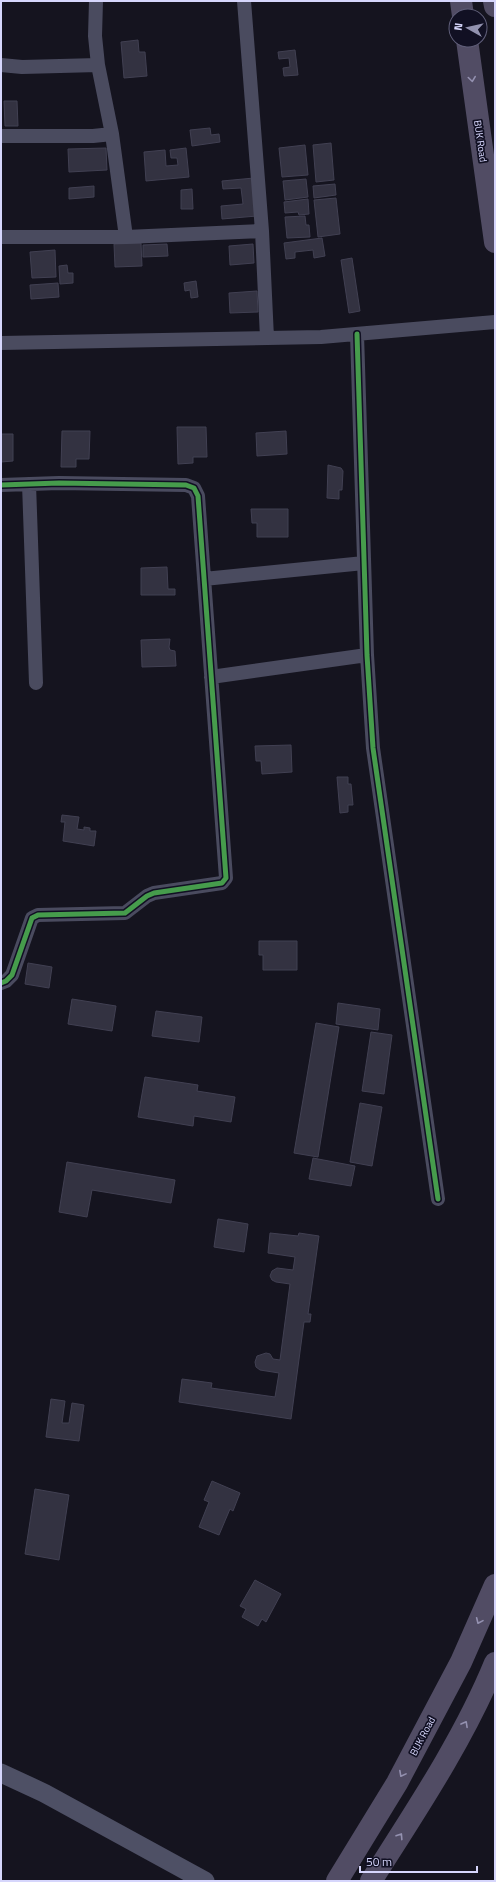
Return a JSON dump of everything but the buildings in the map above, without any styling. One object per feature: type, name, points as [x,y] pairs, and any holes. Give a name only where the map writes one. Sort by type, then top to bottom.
[{"type":"main road","points":[[494,1],[495,6]]},
{"type":"main road","name":"BUK Road","points":[[468,48],[495,242]]},
{"type":"main road","name":"BUK Road","points":[[337,1881],[397,1783],[461,1662],[495,1585]]},
{"type":"main road","points":[[371,1881],[424,1798],[484,1691],[495,1663]]},
{"type":"street","points":[[96,1],[95,36],[98,65],[112,134],[126,237]]},
{"type":"street","points":[[244,1],[262,231],[267,338]]},
{"type":"street","points":[[1,65],[22,67],[98,65]]},
{"type":"street","points":[[1,136],[93,136],[112,134]]},
{"type":"street","points":[[1,237],[126,237],[262,231]]},
{"type":"street","points":[[1,343],[321,338],[495,322]]},
{"type":"street","points":[[357,334],[367,655],[373,748],[438,1200]]},
{"type":"street","points":[[29,484],[36,683]]},
{"type":"street","points":[[1,485],[186,485],[194,488],[198,496],[226,878],[222,883],[154,893],[147,896],[125,913],[38,915],[32,918],[12,975],[6,981],[1,982]]},
{"type":"street","points":[[204,579],[364,563]]},
{"type":"street","points":[[211,677],[367,655]]},
{"type":"street","points":[[1,1773],[44,1793],[195,1879]]},
{"type":"cycle path","points":[[357,334],[367,655],[373,748],[438,1199]]},
{"type":"cycle path","points":[[1,485],[59,483],[186,485],[194,488],[198,496],[226,878],[222,883],[154,893],[147,896],[125,913],[38,915],[32,918],[12,975],[6,981],[1,983]]}]
